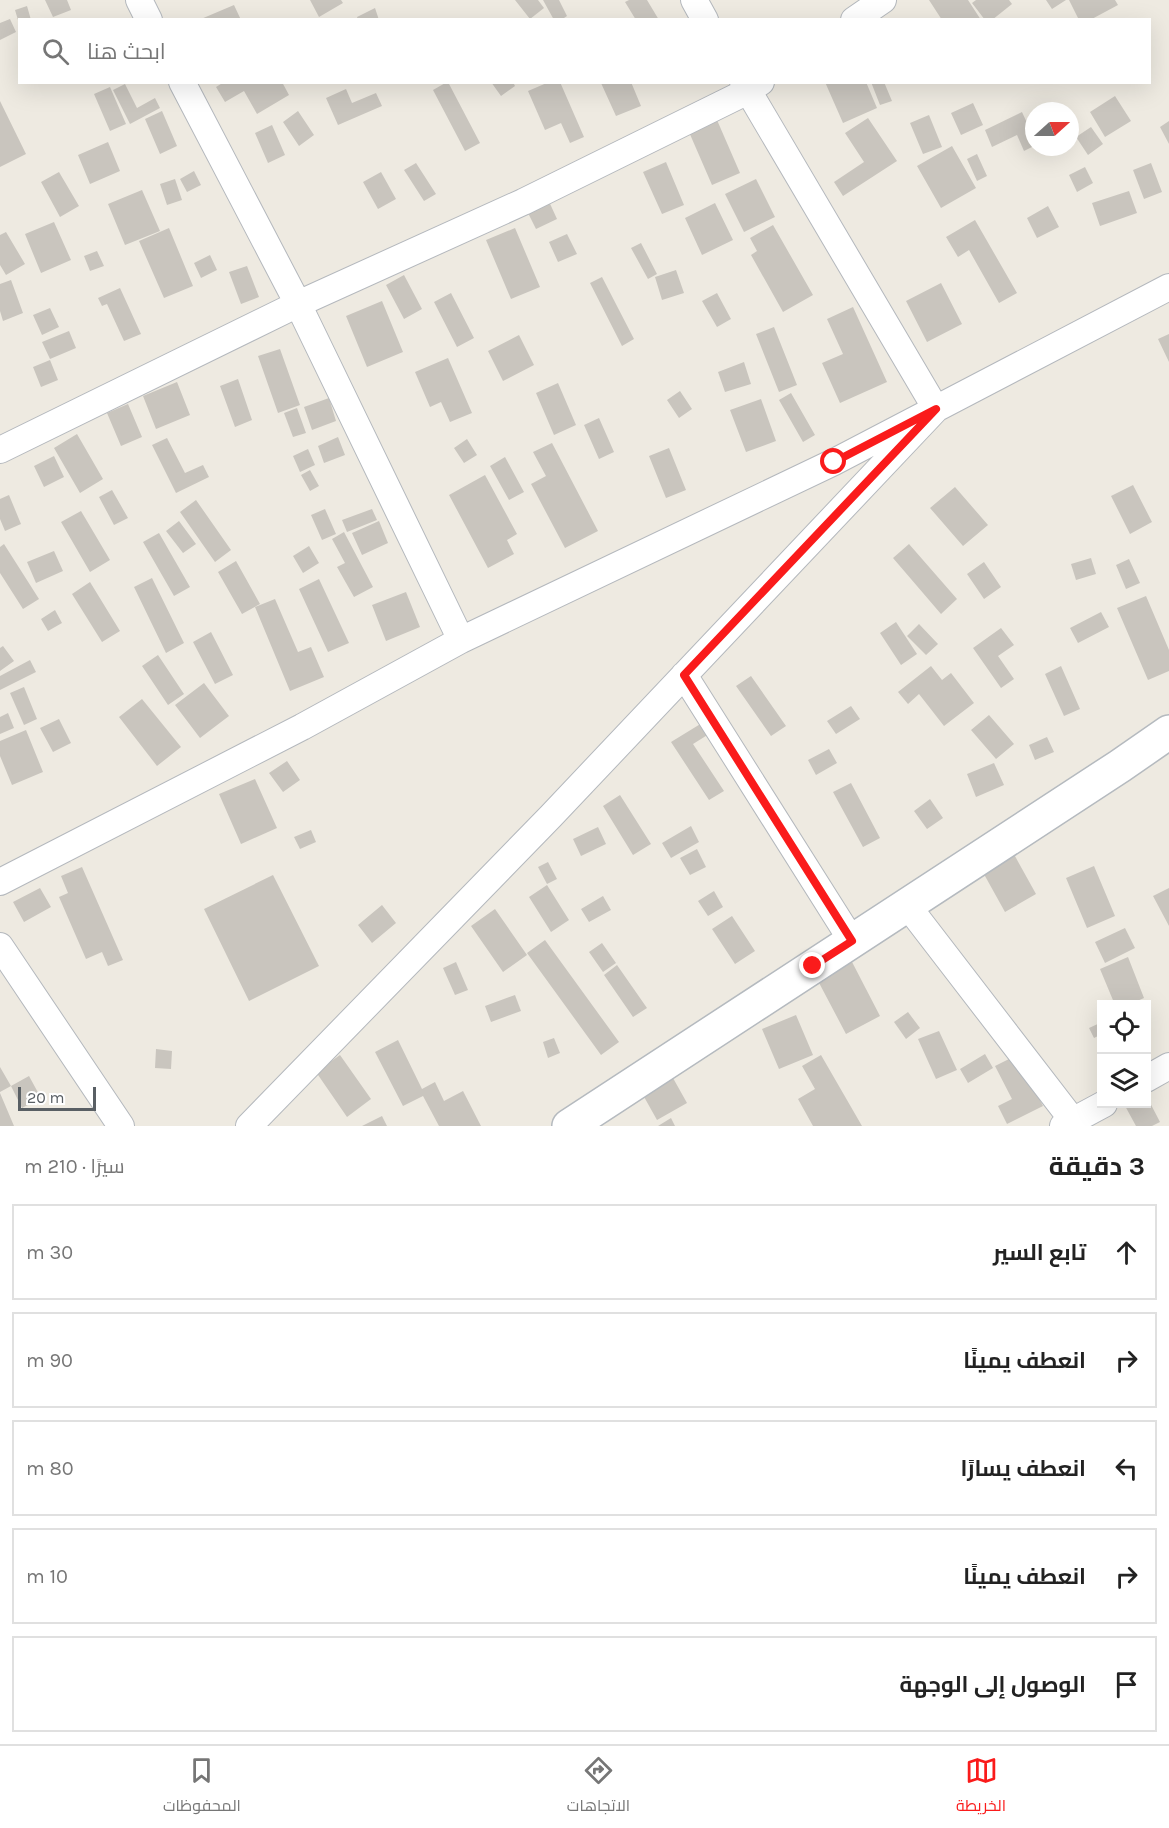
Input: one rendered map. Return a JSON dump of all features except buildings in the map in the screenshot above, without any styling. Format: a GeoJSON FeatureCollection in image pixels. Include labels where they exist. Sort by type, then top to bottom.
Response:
{"type":"FeatureCollection","features":[{"type":"Feature","properties":{"kind":"street"},"geometry":{"type":"LineString","coordinates":[[139,0],[148,18]]}},
{"type":"Feature","properties":{"kind":"street"},"geometry":{"type":"LineString","coordinates":[[694,0],[704,18]]}},
{"type":"Feature","properties":{"kind":"street"},"geometry":{"type":"LineString","coordinates":[[857,18],[883,0]]}},
{"type":"Feature","properties":{"kind":"street"},"geometry":{"type":"LineString","coordinates":[[183,84],[298,304],[461,640]]}},
{"type":"Feature","properties":{"kind":"street"},"geometry":{"type":"LineString","coordinates":[[0,450],[298,304],[523,202],[750,85],[936,409]]}},
{"type":"Feature","properties":{"kind":"street"},"geometry":{"type":"LineString","coordinates":[[0,882],[302,728],[461,640],[834,462],[1169,287]]}},
{"type":"Feature","properties":{"kind":"street"},"geometry":{"type":"LineString","coordinates":[[249,1126],[543,825],[936,409]]}},
{"type":"Feature","properties":{"kind":"street"},"geometry":{"type":"LineString","coordinates":[[684,675],[852,941]]}},
{"type":"Feature","properties":{"kind":"street"},"geometry":{"type":"LineString","coordinates":[[569,1126],[1169,732]]}},
{"type":"Feature","properties":{"kind":"street"},"geometry":{"type":"LineString","coordinates":[[907,905],[1071,1124],[1097,1108]]}},
{"type":"Feature","properties":{"kind":"street"},"geometry":{"type":"LineString","coordinates":[[0,946],[122,1126]]}},
{"type":"Feature","properties":{"kind":"street"},"geometry":{"type":"LineString","coordinates":[[1151,1076],[1169,1066]]}},
{"type":"Feature","properties":{"kind":"route"},"geometry":{"type":"LineString","coordinates":[[813,966],[852,941],[684,675],[936,409],[834,462]]}}]}
